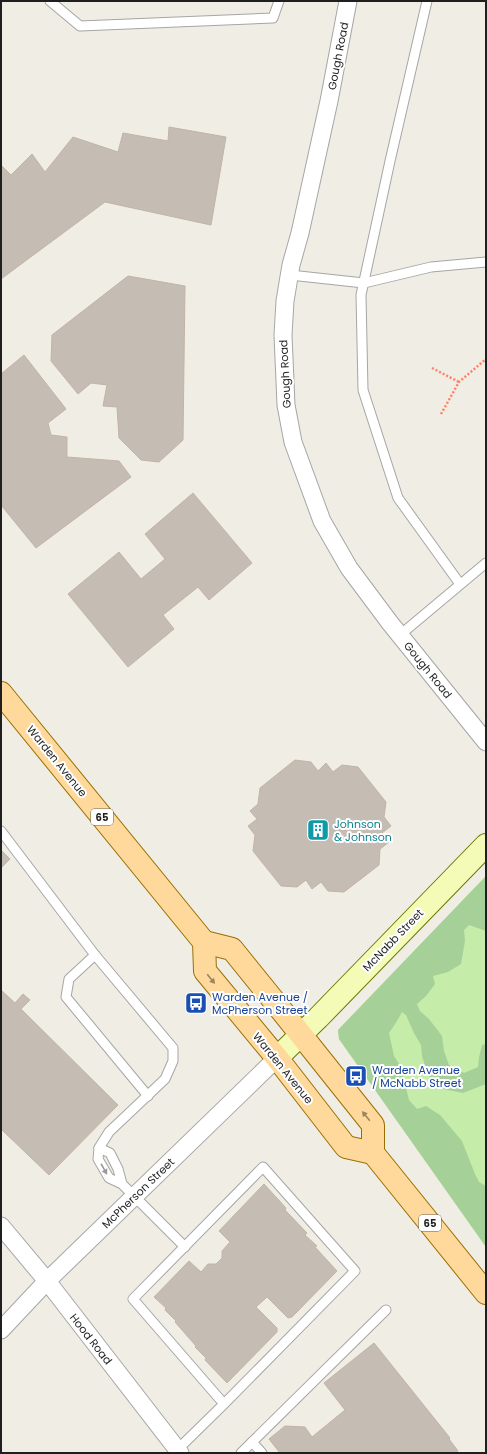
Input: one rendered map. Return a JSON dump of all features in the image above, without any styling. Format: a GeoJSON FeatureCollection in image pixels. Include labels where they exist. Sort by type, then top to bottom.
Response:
{"type":"FeatureCollection","features":[{"type":"Feature","properties":{"kind":"main road","name":"Warden Avenue"},"geometry":{"type":"LineString","coordinates":[[1,693],[204,942],[205,972],[277,1058],[346,1147],[373,1153]]}},
{"type":"Feature","properties":{"kind":"main road"},"geometry":{"type":"LineString","coordinates":[[204,942],[232,949],[300,1036],[373,1125],[373,1153]]}},
{"type":"Feature","properties":{"kind":"main road","name":"65"},"geometry":{"type":"LineString","coordinates":[[373,1153],[486,1293]]}},
{"type":"Feature","properties":{"kind":"street","name":"Gough Road"},"geometry":{"type":"LineString","coordinates":[[348,1],[329,101],[285,301],[283,335],[286,405],[293,442],[322,521],[348,568],[486,742]]}},
{"type":"Feature","properties":{"kind":"street","name":"McNabb Street"},"geometry":{"type":"LineString","coordinates":[[277,1058],[486,845]]}},
{"type":"Feature","properties":{"kind":"street","name":"McPherson Street"},"geometry":{"type":"LineString","coordinates":[[1,1330],[47,1281],[277,1058]]}},
{"type":"Feature","properties":{"kind":"street","name":"Hood Road"},"geometry":{"type":"LineString","coordinates":[[1,1226],[47,1281],[179,1451]]}},
{"type":"Feature","properties":{"kind":"lane"},"geometry":{"type":"LineString","coordinates":[[50,1],[80,26],[273,18],[279,1]]}},
{"type":"Feature","properties":{"kind":"lane"},"geometry":{"type":"LineString","coordinates":[[427,1],[390,161],[362,295],[363,390],[398,498],[460,584]]}},
{"type":"Feature","properties":{"kind":"lane"},"geometry":{"type":"LineString","coordinates":[[290,275],[364,283],[431,267],[486,262]]}},
{"type":"Feature","properties":{"kind":"lane"},"geometry":{"type":"LineString","coordinates":[[400,635],[486,563]]}},
{"type":"Feature","properties":{"kind":"lane"},"geometry":{"type":"LineString","coordinates":[[1,831],[95,954],[173,1048],[173,1061],[165,1079],[109,1132],[99,1148],[98,1159],[109,1178],[122,1184],[185,1247]]}},
{"type":"Feature","properties":{"kind":"lane"},"geometry":{"type":"LineString","coordinates":[[95,954],[69,979],[66,997],[148,1096]]}},
{"type":"Feature","properties":{"kind":"lane"},"geometry":{"type":"LineString","coordinates":[[99,1148],[110,1153],[118,1169],[122,1184]]}},
{"type":"Feature","properties":{"kind":"lane"},"geometry":{"type":"LineString","coordinates":[[179,1451],[355,1271],[263,1167],[133,1299],[224,1404]]}},
{"type":"Feature","properties":{"kind":"lane"},"geometry":{"type":"LineString","coordinates":[[241,1453],[386,1310]]}},
{"type":"Feature","properties":{"kind":"lane"},"geometry":{"type":"LineString","coordinates":[[252,1442],[262,1453]]}},
{"type":"Feature","properties":{"kind":"path"},"geometry":{"type":"LineString","coordinates":[[441,414],[459,382],[486,359]]}},
{"type":"Feature","properties":{"kind":"path"},"geometry":{"type":"LineString","coordinates":[[432,368],[459,382]]}},
{"type":"Feature","properties":{"kind":"green space"},"geometry":{"type":"Polygon","coordinates":[[[486,876],[486,1247],[339,1039],[338,1030],[486,876]]]}},
{"type":"Feature","properties":{"kind":"green space"},"geometry":{"type":"Polygon","coordinates":[[[486,876],[486,931],[469,925],[464,930],[465,941],[461,964],[448,972],[433,976],[435,984],[426,996],[417,1004],[420,1011],[429,1019],[442,1036],[444,1051],[449,1065],[464,1073],[478,1067],[482,1045],[486,1044],[486,1084],[463,1093],[443,1089],[428,1075],[422,1056],[421,1045],[406,1015],[402,1012],[389,1033],[394,1056],[401,1067],[409,1100],[417,1109],[426,1106],[440,1115],[462,1141],[479,1182],[486,1186],[486,1247],[339,1039],[338,1030],[486,876]]]}},
{"type":"Feature","properties":{"kind":"building"},"geometry":{"type":"Polygon","coordinates":[[[169,127],[226,137],[211,225],[105,202],[1,279],[1,165],[11,175],[32,154],[45,172],[73,137],[118,152],[123,133],[168,141],[169,127]]]}},
{"type":"Feature","properties":{"kind":"building"},"geometry":{"type":"Polygon","coordinates":[[[128,276],[185,286],[183,440],[159,462],[141,460],[119,438],[117,407],[103,406],[107,385],[91,383],[78,394],[51,361],[52,335],[128,276]]]}},
{"type":"Feature","properties":{"kind":"building"},"geometry":{"type":"Polygon","coordinates":[[[24,355],[66,409],[48,423],[51,435],[67,437],[67,457],[119,461],[131,477],[36,548],[1,505],[1,374],[24,355]]]}},
{"type":"Feature","properties":{"kind":"building"},"geometry":{"type":"Polygon","coordinates":[[[193,493],[252,563],[209,600],[198,587],[163,615],[174,629],[128,667],[68,594],[119,552],[141,579],[165,559],[145,534],[193,493]]]}},
{"type":"Feature","properties":{"kind":"building","name":"Johnson & Johnson"},"geometry":{"type":"Polygon","coordinates":[[[295,760],[311,762],[318,771],[326,763],[333,772],[342,765],[358,767],[386,802],[384,817],[391,826],[382,833],[389,842],[380,849],[379,865],[344,892],[328,891],[321,882],[312,889],[306,880],[297,887],[281,886],[253,851],[255,835],[248,826],[257,819],[250,811],[258,804],[260,788],[295,760]]]}},
{"type":"Feature","properties":{"kind":"building"},"geometry":{"type":"Polygon","coordinates":[[[1,850],[10,859],[1,868],[1,850]]]}},
{"type":"Feature","properties":{"kind":"building"},"geometry":{"type":"Polygon","coordinates":[[[1,990],[15,1003],[23,994],[30,1000],[21,1009],[118,1105],[49,1175],[1,1129],[1,990]]]}},
{"type":"Feature","properties":{"kind":"building"},"geometry":{"type":"Polygon","coordinates":[[[264,1184],[286,1208],[285,1210],[307,1233],[305,1235],[317,1246],[315,1247],[337,1271],[292,1317],[288,1318],[267,1297],[256,1307],[277,1328],[277,1332],[227,1383],[205,1360],[206,1358],[195,1347],[196,1346],[175,1322],[176,1321],[165,1310],[166,1308],[154,1297],[189,1261],[201,1272],[208,1264],[216,1264],[222,1258],[222,1251],[230,1242],[219,1231],[264,1184]]]}},
{"type":"Feature","properties":{"kind":"building"},"geometry":{"type":"Polygon","coordinates":[[[374,1343],[450,1438],[449,1439],[458,1451],[455,1453],[280,1453],[269,1439],[285,1426],[305,1427],[312,1437],[345,1410],[324,1383],[374,1343]]]}},
{"type":"Feature","properties":{"kind":"place","name":"Johnson & Johnson"},"geometry":{"type":"Point","coordinates":[318,830]}},
{"type":"Feature","properties":{"kind":"place","name":"Warden Avenue / McPherson Street"},"geometry":{"type":"Point","coordinates":[196,1003]}},
{"type":"Feature","properties":{"kind":"place","name":"Warden Avenue / McNabb Street"},"geometry":{"type":"Point","coordinates":[356,1076]}}]}
